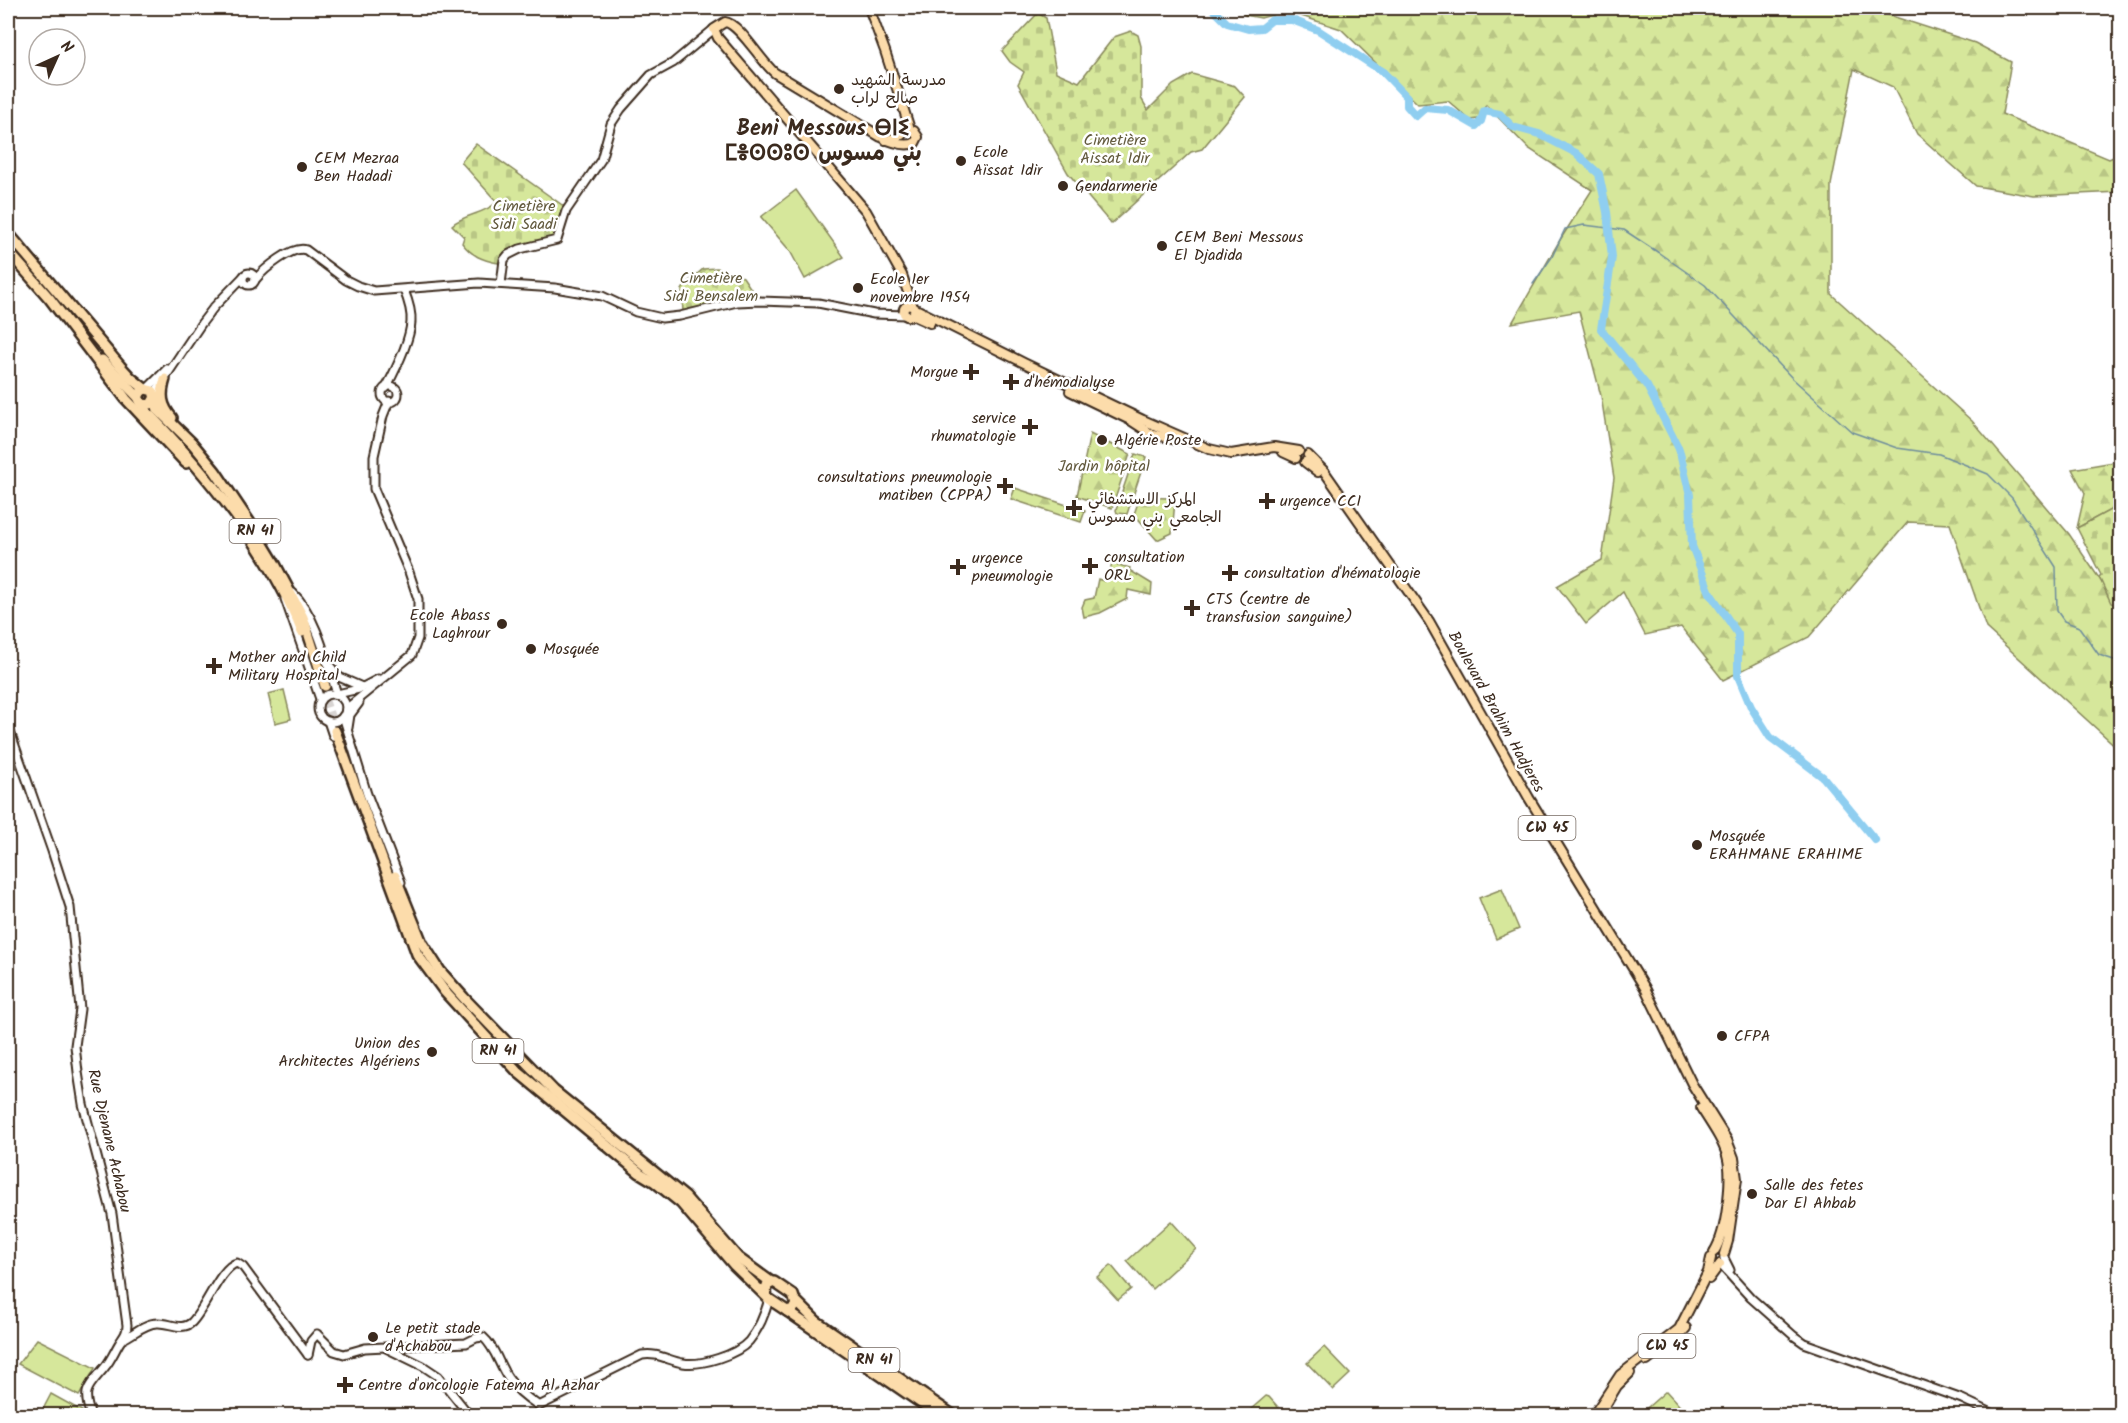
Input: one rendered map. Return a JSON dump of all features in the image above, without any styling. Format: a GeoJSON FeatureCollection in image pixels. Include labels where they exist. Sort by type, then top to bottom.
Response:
{"type":"FeatureCollection","features":[{"type":"Feature","properties":{"kind":"highway","name":"RN 41"},"geometry":{"type":"LineString","coordinates":[[8,233],[120,366],[139,386],[150,392],[164,418],[192,443],[230,493],[286,591]]}},
{"type":"Feature","properties":{"kind":"highway","name":"RN 41"},"geometry":{"type":"LineString","coordinates":[[8,251],[85,344],[135,392],[148,413],[198,468],[243,526],[303,617],[324,687]]}},
{"type":"Feature","properties":{"kind":"highway"},"geometry":{"type":"LineString","coordinates":[[85,344],[126,399],[184,461],[214,489]]}},
{"type":"Feature","properties":{"kind":"highway"},"geometry":{"type":"LineString","coordinates":[[165,379],[162,403],[192,443]]}},
{"type":"Feature","properties":{"kind":"highway"},"geometry":{"type":"LineString","coordinates":[[140,392],[150,392],[151,404],[145,405],[140,400],[140,392]]}},
{"type":"Feature","properties":{"kind":"highway","name":"RN 41"},"geometry":{"type":"LineString","coordinates":[[340,729],[420,959],[445,992],[488,1041],[528,1082],[640,1173],[681,1203],[734,1265],[768,1296]]}},
{"type":"Feature","properties":{"kind":"highway","name":"RN 41"},"geometry":{"type":"LineString","coordinates":[[400,897],[422,944],[440,970],[526,1064],[554,1091],[686,1197],[738,1258],[771,1282]]}},
{"type":"Feature","properties":{"kind":"highway"},"geometry":{"type":"LineString","coordinates":[[488,1041],[490,1035],[495,1036],[540,1082],[554,1091]]}},
{"type":"Feature","properties":{"kind":"highway"},"geometry":{"type":"LineString","coordinates":[[771,1282],[788,1290],[796,1301],[795,1307],[783,1309],[768,1296],[766,1288],[771,1282]]}},
{"type":"Feature","properties":{"kind":"highway","name":"RN 41"},"geometry":{"type":"LineString","coordinates":[[796,1301],[816,1321],[954,1416]]}},
{"type":"Feature","properties":{"kind":"highway","name":"RN 41"},"geometry":{"type":"LineString","coordinates":[[783,1309],[940,1416]]}},
{"type":"Feature","properties":{"kind":"main road"},"geometry":{"type":"LineString","coordinates":[[501,284],[504,260],[508,255],[520,249],[557,240],[566,211],[601,160],[611,124],[632,95],[651,75],[673,63],[725,22],[736,26],[765,65],[775,73],[886,140],[913,144],[917,139],[916,132],[910,129],[869,8]]}},
{"type":"Feature","properties":{"kind":"main road"},"geometry":{"type":"LineString","coordinates":[[253,276],[301,248],[306,249],[339,275],[358,286],[382,292],[463,284],[501,284],[569,290],[602,296],[636,312],[662,318],[737,302],[818,303],[883,314],[910,310],[909,293],[902,275],[866,211],[718,38],[714,29]]}},
{"type":"Feature","properties":{"kind":"main road"},"geometry":{"type":"LineString","coordinates":[[886,140],[910,129]]}},
{"type":"Feature","properties":{"kind":"main road"},"geometry":{"type":"LineString","coordinates":[[903,134],[905,143]]}},
{"type":"Feature","properties":{"kind":"main road"},"geometry":{"type":"LineString","coordinates":[[150,392],[165,379],[201,324],[226,295],[246,273],[253,276]]}},
{"type":"Feature","properties":{"kind":"main road"},"geometry":{"type":"LineString","coordinates":[[226,295],[240,286],[253,283],[253,276]]}},
{"type":"Feature","properties":{"kind":"main road"},"geometry":{"type":"LineString","coordinates":[[243,277],[248,285]]}},
{"type":"Feature","properties":{"kind":"main road"},"geometry":{"type":"LineString","coordinates":[[328,721],[334,722],[364,691],[412,655],[418,638],[418,599],[410,572],[374,489],[374,456],[386,399],[383,392],[395,370],[411,323],[408,300],[404,290]]}},
{"type":"Feature","properties":{"kind":"main road","name":"Boulevard Brahim Hadjeres"},"geometry":{"type":"LineString","coordinates":[[910,310],[1130,420],[1157,431],[1225,453],[1279,447],[1298,454],[1305,451],[1307,458],[1324,471],[1429,621],[1600,920],[1645,987],[1692,1084],[1732,1150],[1737,1179],[1728,1221]]}},
{"type":"Feature","properties":{"kind":"main road"},"geometry":{"type":"LineString","coordinates":[[150,392],[184,349]]}},
{"type":"Feature","properties":{"kind":"main road"},"geometry":{"type":"LineString","coordinates":[[386,399],[394,401],[397,397],[395,370]]}},
{"type":"Feature","properties":{"kind":"main road"},"geometry":{"type":"LineString","coordinates":[[386,388],[393,387],[397,390]]}},
{"type":"Feature","properties":{"kind":"main road"},"geometry":{"type":"LineString","coordinates":[[286,591],[302,603],[327,663],[339,677],[364,691]]}},
{"type":"Feature","properties":{"kind":"main road"},"geometry":{"type":"LineString","coordinates":[[327,663],[318,711],[321,717],[340,729]]}},
{"type":"Feature","properties":{"kind":"main road"},"geometry":{"type":"LineString","coordinates":[[324,687],[344,700],[340,729]]}},
{"type":"Feature","properties":{"kind":"main road"},"geometry":{"type":"LineString","coordinates":[[320,699],[329,694],[364,691]]}},
{"type":"Feature","properties":{"kind":"main road"},"geometry":{"type":"LineString","coordinates":[[340,729],[364,691]]}},
{"type":"Feature","properties":{"kind":"main road","name":"Rue Djenane Achabou"},"geometry":{"type":"LineString","coordinates":[[8,726],[70,907],[80,1014],[75,1046],[83,1104],[114,1228],[127,1325],[126,1333],[107,1365],[89,1384],[86,1397],[91,1416]]}},
{"type":"Feature","properties":{"kind":"main road","name":"CW 45"},"geometry":{"type":"LineString","coordinates":[[1713,1255],[1728,1221]]}},
{"type":"Feature","properties":{"kind":"main road","name":"CW 45"},"geometry":{"type":"LineString","coordinates":[[1599,1416],[1621,1378],[1681,1334],[1711,1276],[1722,1260],[1728,1221]]}},
{"type":"Feature","properties":{"kind":"main road"},"geometry":{"type":"LineString","coordinates":[[1713,1255],[1715,1263],[1722,1260],[1751,1298],[1804,1343],[1962,1399],[1998,1416]]}},
{"type":"Feature","properties":{"kind":"main road"},"geometry":{"type":"LineString","coordinates":[[1593,1416],[1621,1378],[1679,1329],[1708,1272],[1713,1255]]}},
{"type":"Feature","properties":{"kind":"main road"},"geometry":{"type":"LineString","coordinates":[[122,1339],[155,1322],[183,1327],[189,1324],[203,1310],[230,1265],[237,1263],[243,1267],[308,1355],[311,1341],[317,1334],[334,1351],[342,1354],[365,1348],[466,1343],[483,1337],[490,1344],[516,1389],[539,1406],[642,1355],[652,1354],[687,1364],[712,1361],[746,1344],[764,1316],[768,1296]]}},
{"type":"Feature","properties":{"kind":"main road"},"geometry":{"type":"LineString","coordinates":[[764,1316],[783,1309]]}},
{"type":"Feature","properties":{"kind":"main road"},"geometry":{"type":"LineString","coordinates":[[386,1348],[438,1376],[470,1416]]}},
{"type":"Feature","properties":{"kind":"green space"},"geometry":{"type":"Polygon","coordinates":[[[1237,8],[1867,8],[1975,43],[2011,62],[2002,114],[2109,159],[2120,154],[2120,192],[2034,196],[1976,186],[1917,134],[1893,87],[1854,69],[1831,185],[1831,294],[1972,421],[2069,534],[2120,609],[2120,750],[1986,628],[1950,524],[1908,522],[1809,637],[1723,680],[1681,627],[1645,635],[1623,592],[1586,624],[1557,586],[1602,560],[1614,478],[1601,396],[1579,311],[1512,323],[1592,190],[1528,148],[1486,105],[1478,119],[1470,120],[1448,101],[1418,104],[1341,29],[1286,11],[1261,18],[1245,15],[1237,8]]]}},
{"type":"Feature","properties":{"kind":"green space","name":"Cimetière Aissat Idir"},"geometry":{"type":"Polygon","coordinates":[[[1038,13],[1046,18],[1056,72],[1079,82],[1114,37],[1131,31],[1138,35],[1141,46],[1141,98],[1148,110],[1173,85],[1192,74],[1235,86],[1245,97],[1202,149],[1191,152],[1111,224],[1068,173],[1018,84],[1024,72],[1010,62],[1002,51],[1038,13]]]}},
{"type":"Feature","properties":{"kind":"green space","name":"Cimetière Sidi Saadi"},"geometry":{"type":"Polygon","coordinates":[[[476,144],[565,207],[554,240],[506,254],[498,263],[478,257],[462,243],[464,237],[452,225],[497,202],[461,162],[476,144]]]}},
{"type":"Feature","properties":{"kind":"green space"},"geometry":{"type":"Polygon","coordinates":[[[796,190],[844,257],[805,279],[790,251],[761,217],[796,190]]]}},
{"type":"Feature","properties":{"kind":"green space","name":"Cimetière Sidi Bensalem"},"geometry":{"type":"Polygon","coordinates":[[[717,268],[743,277],[757,298],[683,313],[682,290],[686,284],[703,269],[717,268]]]}},
{"type":"Feature","properties":{"kind":"green space","name":"Jardin hôpital"},"geometry":{"type":"Polygon","coordinates":[[[1090,434],[1130,454],[1112,508],[1077,496],[1090,434]]]}},
{"type":"Feature","properties":{"kind":"green space"},"geometry":{"type":"Polygon","coordinates":[[[1135,454],[1146,457],[1127,514],[1117,513],[1116,510],[1135,454]]]}},
{"type":"Feature","properties":{"kind":"green space"},"geometry":{"type":"Polygon","coordinates":[[[2120,461],[2120,513],[2112,509],[2077,528],[2085,493],[2072,469],[2120,461]]]}},
{"type":"Feature","properties":{"kind":"green space"},"geometry":{"type":"Polygon","coordinates":[[[1015,488],[1085,511],[1081,522],[1011,499],[1015,488]]]}},
{"type":"Feature","properties":{"kind":"green space"},"geometry":{"type":"Polygon","coordinates":[[[1140,497],[1168,498],[1175,501],[1172,533],[1157,540],[1134,514],[1140,497]]]}},
{"type":"Feature","properties":{"kind":"green space"},"geometry":{"type":"Polygon","coordinates":[[[2112,509],[2120,513],[2120,606],[2111,603],[2099,577],[2101,575],[2077,528],[2112,509]]]}},
{"type":"Feature","properties":{"kind":"green space"},"geometry":{"type":"Polygon","coordinates":[[[1112,563],[1130,568],[1129,570],[1152,584],[1151,595],[1128,590],[1127,599],[1100,613],[1084,617],[1082,607],[1085,600],[1094,598],[1098,579],[1104,581],[1106,575],[1109,575],[1112,563]]]}},
{"type":"Feature","properties":{"kind":"green space"},"geometry":{"type":"Polygon","coordinates":[[[284,690],[291,719],[275,723],[268,694],[284,690]]]}},
{"type":"Feature","properties":{"kind":"green space"},"geometry":{"type":"Polygon","coordinates":[[[1502,889],[1519,929],[1496,939],[1479,898],[1502,889]]]}},
{"type":"Feature","properties":{"kind":"green space"},"geometry":{"type":"Polygon","coordinates":[[[1171,1221],[1196,1249],[1152,1289],[1127,1261],[1171,1221]]]}},
{"type":"Feature","properties":{"kind":"green space"},"geometry":{"type":"Polygon","coordinates":[[[1111,1265],[1131,1289],[1118,1300],[1097,1277],[1111,1265]]]}},
{"type":"Feature","properties":{"kind":"green space"},"geometry":{"type":"Polygon","coordinates":[[[37,1339],[95,1368],[79,1396],[18,1364],[37,1339]]]}},
{"type":"Feature","properties":{"kind":"green space"},"geometry":{"type":"Polygon","coordinates":[[[1324,1347],[1350,1374],[1333,1390],[1307,1363],[1324,1347]]]}},
{"type":"Feature","properties":{"kind":"green space"},"geometry":{"type":"Polygon","coordinates":[[[1666,1391],[1688,1415],[1639,1415],[1666,1391]]]}},
{"type":"Feature","properties":{"kind":"green space"},"geometry":{"type":"Polygon","coordinates":[[[51,1394],[82,1411],[80,1415],[40,1415],[51,1394]]]}},
{"type":"Feature","properties":{"kind":"green space"},"geometry":{"type":"Polygon","coordinates":[[[1266,1396],[1285,1415],[1251,1415],[1249,1411],[1266,1396]]]}},
{"type":"Feature","properties":{"kind":"waterway"},"geometry":{"type":"LineString","coordinates":[[1212,8],[1227,23],[1248,29],[1262,28],[1272,20],[1292,20],[1318,30],[1383,72],[1407,97],[1407,106],[1416,116],[1425,108],[1448,110],[1476,126],[1481,121],[1484,111],[1500,114],[1513,127],[1539,134],[1576,153],[1599,174],[1607,212],[1612,257],[1601,329],[1647,386],[1679,449],[1690,495],[1692,546],[1710,593],[1738,634],[1738,676],[1751,707],[1770,737],[1823,777],[1875,840]]}},
{"type":"Feature","properties":{"kind":"waterway"},"geometry":{"type":"LineString","coordinates":[[1533,284],[1552,257],[1565,229],[1584,225],[1624,230],[1705,285],[1792,378],[1852,432],[1897,448],[1939,454],[1988,474],[2012,498],[2056,567],[2057,611],[2064,621],[2079,627],[2099,655],[2120,662]]}},
{"type":"Feature","properties":{"kind":"tunnel"},"geometry":{"type":"LineString","coordinates":[[320,686],[335,731]]}},
{"type":"Feature","properties":{"kind":"place","name":"مدرسة الشهيد صالح لراب"},"geometry":{"type":"Point","coordinates":[839,89]}},
{"type":"Feature","properties":{"kind":"place","name":"Ecole Aïssat Idir"},"geometry":{"type":"Point","coordinates":[961,161]}},
{"type":"Feature","properties":{"kind":"place","name":"CEM Mezraa Ben Hadadi"},"geometry":{"type":"Point","coordinates":[302,167]}},
{"type":"Feature","properties":{"kind":"place","name":"Gendarmerie"},"geometry":{"type":"Point","coordinates":[1063,186]}},
{"type":"Feature","properties":{"kind":"place","name":"CEM Beni Messous El Djadida"},"geometry":{"type":"Point","coordinates":[1162,246]}},
{"type":"Feature","properties":{"kind":"place","name":"Ecole 1er novembre 1954"},"geometry":{"type":"Point","coordinates":[858,288]}},
{"type":"Feature","properties":{"kind":"place","name":"Morgue"},"geometry":{"type":"Point","coordinates":[971,372]}},
{"type":"Feature","properties":{"kind":"place","name":"d'hémodialyse"},"geometry":{"type":"Point","coordinates":[1011,382]}},
{"type":"Feature","properties":{"kind":"place","name":"service rhumatologie"},"geometry":{"type":"Point","coordinates":[1030,427]}},
{"type":"Feature","properties":{"kind":"place","name":"Algérie Poste"},"geometry":{"type":"Point","coordinates":[1102,440]}},
{"type":"Feature","properties":{"kind":"place","name":"consultations pneumologie matiben (CPPA)"},"geometry":{"type":"Point","coordinates":[1005,486]}},
{"type":"Feature","properties":{"kind":"place","name":"urgence CCI"},"geometry":{"type":"Point","coordinates":[1267,501]}},
{"type":"Feature","properties":{"kind":"place","name":"المركز الاستشفائي الجامعي بني مسوس"},"geometry":{"type":"Point","coordinates":[1074,508]}},
{"type":"Feature","properties":{"kind":"place","name":"consultation ORL"},"geometry":{"type":"Point","coordinates":[1090,566]}},
{"type":"Feature","properties":{"kind":"place","name":"urgence pneumologie"},"geometry":{"type":"Point","coordinates":[958,567]}},
{"type":"Feature","properties":{"kind":"place","name":"consultation d'hématologie"},"geometry":{"type":"Point","coordinates":[1230,573]}},
{"type":"Feature","properties":{"kind":"place","name":"CTS (centre de transfusion sanguine)"},"geometry":{"type":"Point","coordinates":[1192,608]}},
{"type":"Feature","properties":{"kind":"place","name":"Ecole Abass Laghrour"},"geometry":{"type":"Point","coordinates":[502,624]}},
{"type":"Feature","properties":{"kind":"place","name":"Mosquée"},"geometry":{"type":"Point","coordinates":[531,649]}},
{"type":"Feature","properties":{"kind":"place","name":"Mother and Child Military Hospital"},"geometry":{"type":"Point","coordinates":[214,666]}},
{"type":"Feature","properties":{"kind":"place","name":"Mosquée ERAHMANE ERAHIME"},"geometry":{"type":"Point","coordinates":[1697,845]}},
{"type":"Feature","properties":{"kind":"place","name":"CFPA"},"geometry":{"type":"Point","coordinates":[1722,1036]}},
{"type":"Feature","properties":{"kind":"place","name":"Union des Architectes Algériens"},"geometry":{"type":"Point","coordinates":[432,1052]}},
{"type":"Feature","properties":{"kind":"place","name":"Salle des fetes Dar El Ahbab"},"geometry":{"type":"Point","coordinates":[1752,1194]}},
{"type":"Feature","properties":{"kind":"place","name":"Le petit stade d'Achabou"},"geometry":{"type":"Point","coordinates":[373,1337]}},
{"type":"Feature","properties":{"kind":"place","name":"Centre d'oncologie Fatema Al Azhar"},"geometry":{"type":"Point","coordinates":[345,1385]}},
{"type":"Feature","properties":{"kind":"district","name":"Beni Messous ⴱⵏⵉ ⵎⴻⵙⵙⵓⵙ بني مسوس"},"geometry":{"type":"Point","coordinates":[823,142]}}]}
